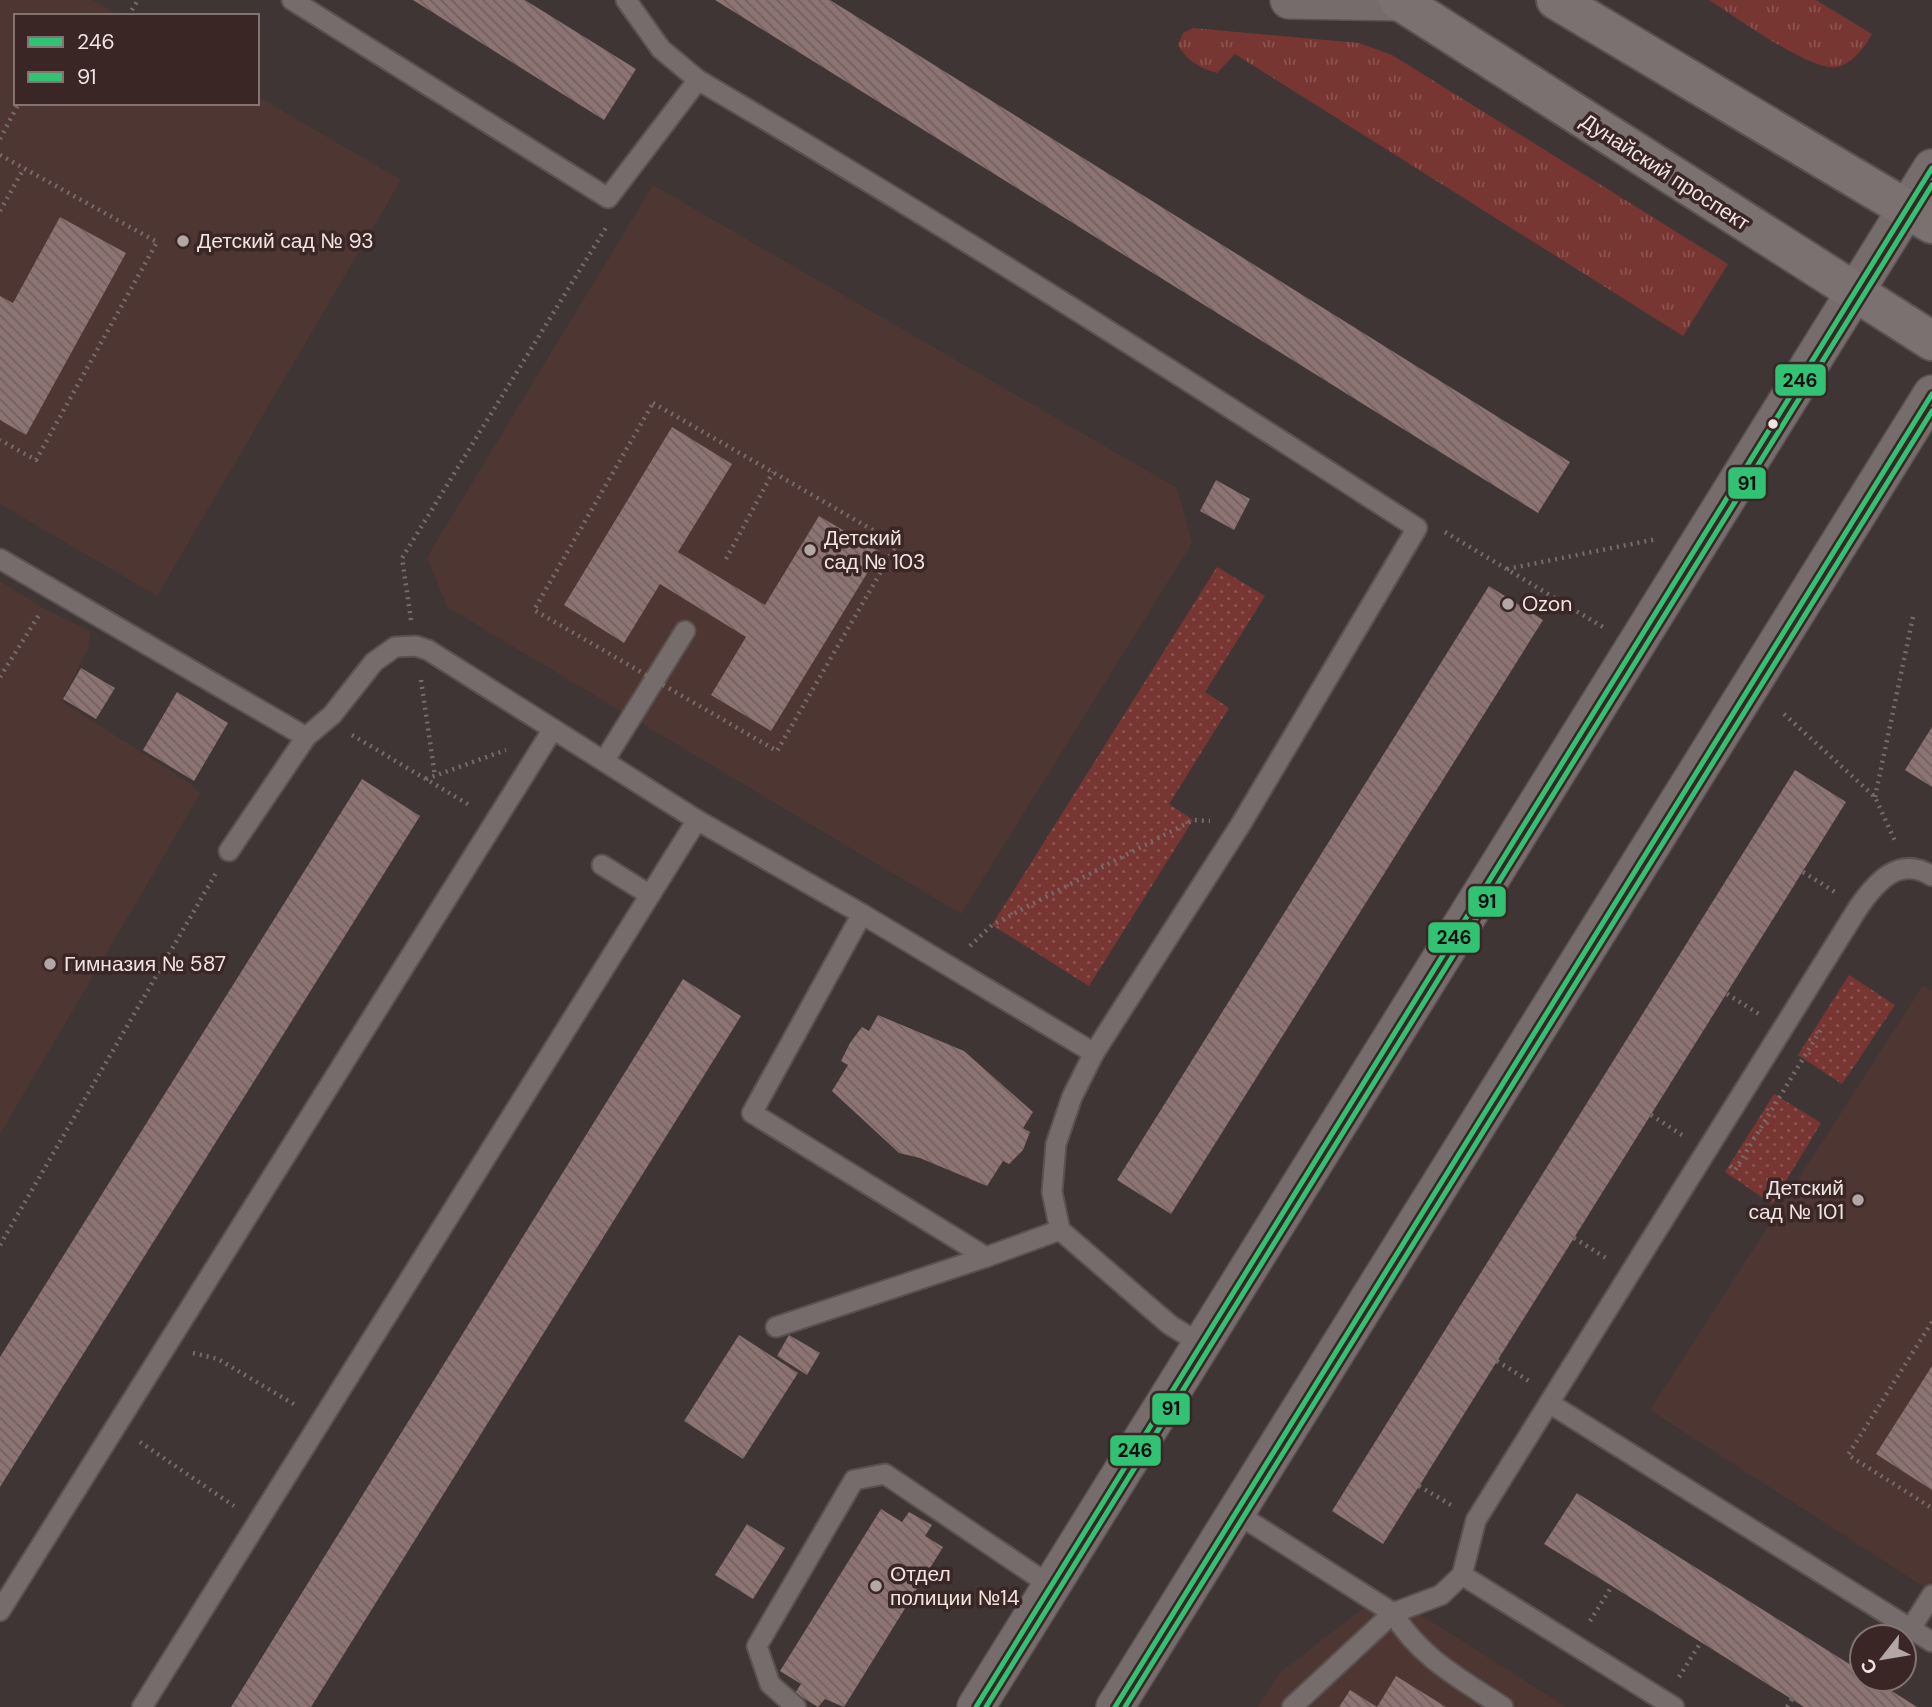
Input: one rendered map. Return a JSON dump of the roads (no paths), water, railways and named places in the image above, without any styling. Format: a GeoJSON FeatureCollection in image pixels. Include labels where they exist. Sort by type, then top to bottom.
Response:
{"type":"FeatureCollection","features":[{"type":"Feature","properties":{"kind":"main road"},"geometry":{"type":"LineString","coordinates":[[1556,0],[1919,216]]}},
{"type":"Feature","properties":{"kind":"main road","name":"Дунайский проспект"},"geometry":{"type":"LineString","coordinates":[[1400,1],[1932,341]]}},
{"type":"Feature","properties":{"kind":"street"},"geometry":{"type":"LineString","coordinates":[[1289,0],[1400,1]]}},
{"type":"Feature","properties":{"kind":"street"},"geometry":{"type":"LineString","coordinates":[[976,1707],[1853,293],[1919,216],[1932,168]]}},
{"type":"Feature","properties":{"kind":"street"},"geometry":{"type":"LineString","coordinates":[[1115,1707],[1932,394]]}},
{"type":"Feature","properties":{"kind":"lane"},"geometry":{"type":"LineString","coordinates":[[292,0],[608,198],[698,80]]}},
{"type":"Feature","properties":{"kind":"lane"},"geometry":{"type":"LineString","coordinates":[[626,0],[661,49],[698,80],[854,171],[1148,354],[1418,528],[1241,824],[1094,1053],[1072,1097],[1056,1144],[1052,1192],[1060,1230],[1170,1325],[1201,1344]]}},
{"type":"Feature","properties":{"kind":"lane"},"geometry":{"type":"LineString","coordinates":[[0,559],[306,737]]}},
{"type":"Feature","properties":{"kind":"lane"},"geometry":{"type":"LineString","coordinates":[[604,761],[685,631]]}},
{"type":"Feature","properties":{"kind":"lane"},"geometry":{"type":"LineString","coordinates":[[229,851],[306,737],[327,720],[374,662],[395,648],[416,646],[428,650],[551,732],[604,761],[697,820],[862,914],[1094,1053]]}},
{"type":"Feature","properties":{"kind":"lane"},"geometry":{"type":"LineString","coordinates":[[0,1611],[551,732]]}},
{"type":"Feature","properties":{"kind":"lane"},"geometry":{"type":"LineString","coordinates":[[142,1707],[697,820]]}},
{"type":"Feature","properties":{"kind":"lane"},"geometry":{"type":"LineString","coordinates":[[602,865],[650,895]]}},
{"type":"Feature","properties":{"kind":"lane"},"geometry":{"type":"LineString","coordinates":[[1293,1707],[1393,1613],[1441,1595],[1462,1575],[1476,1520],[1858,908],[1874,885],[1890,873],[1906,867],[1932,876]]}},
{"type":"Feature","properties":{"kind":"lane"},"geometry":{"type":"LineString","coordinates":[[862,914],[752,1114],[986,1257]]}},
{"type":"Feature","properties":{"kind":"lane"},"geometry":{"type":"LineString","coordinates":[[776,1327],[1060,1230]]}},
{"type":"Feature","properties":{"kind":"lane"},"geometry":{"type":"LineString","coordinates":[[1551,1399],[1902,1623]]}},
{"type":"Feature","properties":{"kind":"lane"},"geometry":{"type":"LineString","coordinates":[[796,1707],[770,1684],[757,1646],[854,1480],[885,1474],[1051,1586]]}},
{"type":"Feature","properties":{"kind":"lane"},"geometry":{"type":"LineString","coordinates":[[1236,1513],[1393,1613],[1407,1636],[1427,1657],[1503,1707]]}},
{"type":"Feature","properties":{"kind":"lane"},"geometry":{"type":"LineString","coordinates":[[1462,1575],[1669,1704]]}},
{"type":"Feature","properties":{"kind":"lane"},"geometry":{"type":"LineString","coordinates":[[1915,1623],[1932,1595]]}},
{"type":"Feature","properties":{"kind":"place","name":"Детский сад № 93"},"geometry":{"type":"Point","coordinates":[183,241]}},
{"type":"Feature","properties":{"kind":"place","name":"Детский сад № 103"},"geometry":{"type":"Point","coordinates":[810,550]}},
{"type":"Feature","properties":{"kind":"place","name":"Ozon"},"geometry":{"type":"Point","coordinates":[1508,604]}},
{"type":"Feature","properties":{"kind":"place","name":"Гимназия № 587"},"geometry":{"type":"Point","coordinates":[50,964]}},
{"type":"Feature","properties":{"kind":"place","name":"Детский сад № 101"},"geometry":{"type":"Point","coordinates":[1858,1200]}},
{"type":"Feature","properties":{"kind":"place","name":"Отдел полиции №14"},"geometry":{"type":"Point","coordinates":[876,1586]}}]}
